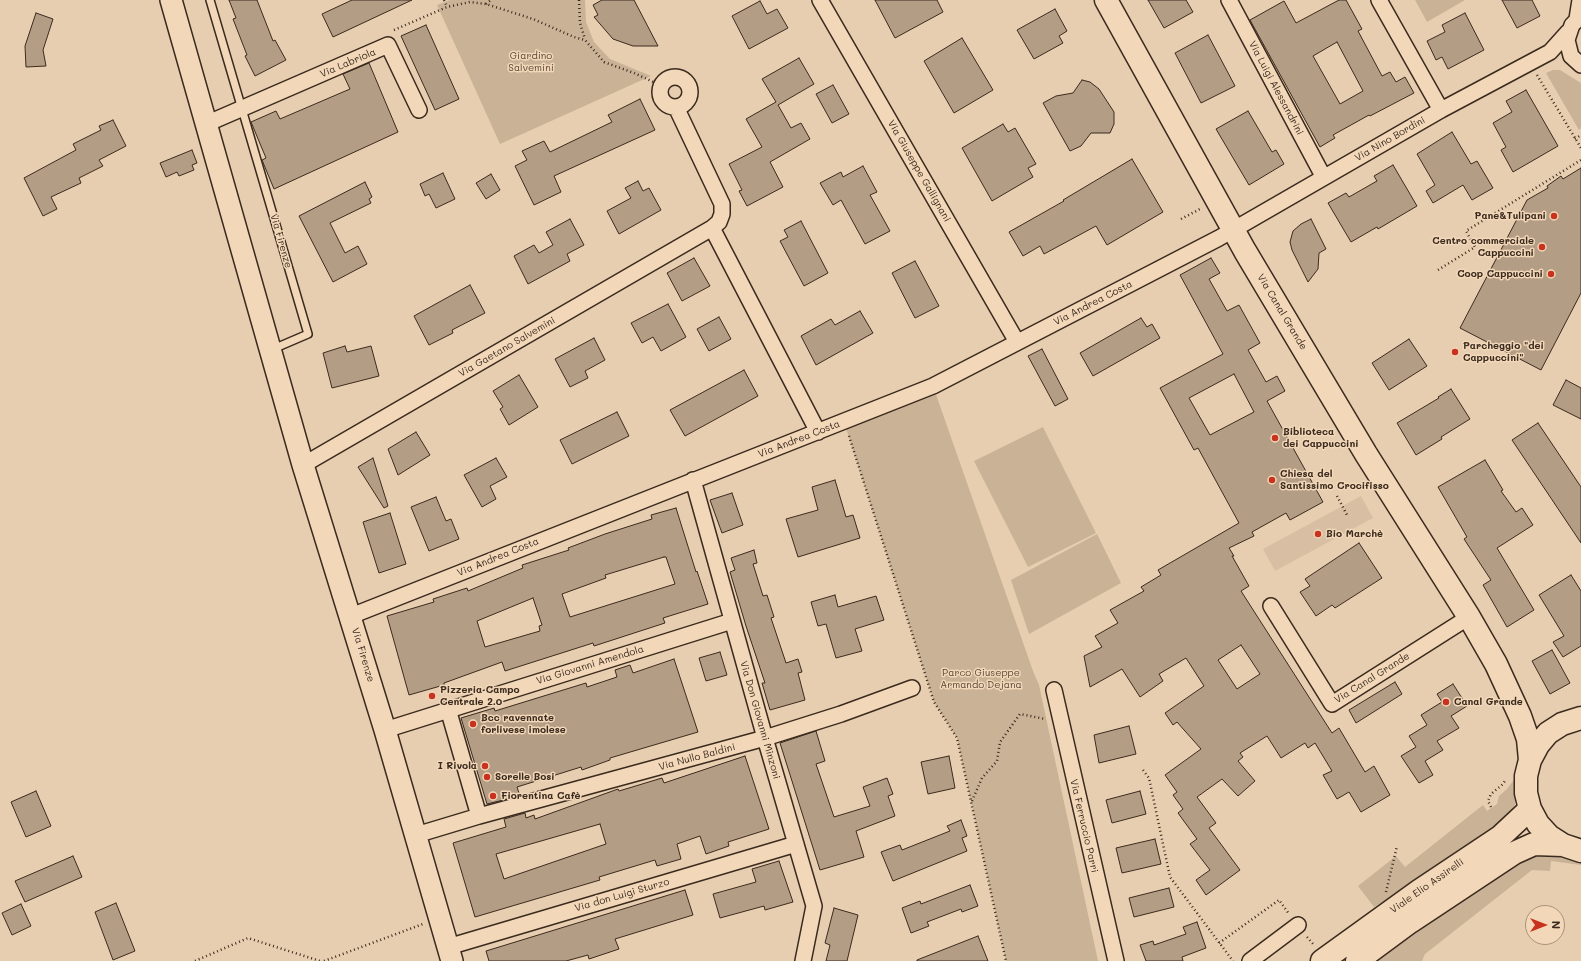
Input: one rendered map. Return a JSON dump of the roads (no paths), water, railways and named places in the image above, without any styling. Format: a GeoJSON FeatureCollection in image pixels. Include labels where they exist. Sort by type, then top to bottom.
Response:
{"type":"FeatureCollection","features":[{"type":"Feature","properties":{"kind":"main road","name":"Via Canal Grande"},"geometry":{"type":"LineString","coordinates":[[1106,0],[1233,230],[1366,454],[1469,617],[1496,664],[1520,716],[1528,739],[1530,760]]}},
{"type":"Feature","properties":{"kind":"main road","name":"Via Canal Grande"},"geometry":{"type":"LineString","coordinates":[[1496,664],[1538,718],[1571,721]]}},
{"type":"Feature","properties":{"kind":"main road"},"geometry":{"type":"LineString","coordinates":[[1571,721],[1548,734],[1538,745],[1530,760],[1526,776],[1526,793],[1530,809],[1538,824],[1549,836],[1572,848]]}},
{"type":"Feature","properties":{"kind":"main road","name":"Viale Elio Assirelli"},"geometry":{"type":"LineString","coordinates":[[1322,961],[1419,891],[1500,837],[1530,809]]}},
{"type":"Feature","properties":{"kind":"main road","name":"Viale Elio Assirelli"},"geometry":{"type":"LineString","coordinates":[[1357,961],[1410,922],[1514,853],[1534,844],[1572,848]]}},
{"type":"Feature","properties":{"kind":"street","name":"Via Firenze"},"geometry":{"type":"LineString","coordinates":[[171,0],[303,465],[351,616],[450,954]]}},
{"type":"Feature","properties":{"kind":"street","name":"Via Giuseppe Gallignani"},"geometry":{"type":"LineString","coordinates":[[820,0],[1017,342]]}},
{"type":"Feature","properties":{"kind":"street","name":"Via Luigi Alessandrini"},"geometry":{"type":"LineString","coordinates":[[1229,0],[1323,176]]}},
{"type":"Feature","properties":{"kind":"street"},"geometry":{"type":"LineString","coordinates":[[1380,0],[1441,110]]}},
{"type":"Feature","properties":{"kind":"street"},"geometry":{"type":"LineString","coordinates":[[1579,18],[1580,0]]}},
{"type":"Feature","properties":{"kind":"street","name":"Via Nino Bordini"},"geometry":{"type":"LineString","coordinates":[[1233,230],[1323,176],[1441,110],[1550,52],[1579,18]]}},
{"type":"Feature","properties":{"kind":"street"},"geometry":{"type":"LineString","coordinates":[[1568,32],[1567,44],[1576,60]]}},
{"type":"Feature","properties":{"kind":"street","name":"Via Labriola"},"geometry":{"type":"LineString","coordinates":[[242,108],[388,46],[419,110]]}},
{"type":"Feature","properties":{"kind":"street"},"geometry":{"type":"LineString","coordinates":[[1550,52],[1576,60]]}},
{"type":"Feature","properties":{"kind":"street"},"geometry":{"type":"LineString","coordinates":[[676,77],[685,81],[690,90],[688,100],[685,104],[676,107],[667,105],[662,98],[662,86],[668,79],[676,77]]}},
{"type":"Feature","properties":{"kind":"street"},"geometry":{"type":"LineString","coordinates":[[676,107],[722,204],[720,218],[712,228],[818,432]]}},
{"type":"Feature","properties":{"kind":"street"},"geometry":{"type":"LineString","coordinates":[[206,124],[242,108]]}},
{"type":"Feature","properties":{"kind":"street","name":"Via Gaetano Salvemini"},"geometry":{"type":"LineString","coordinates":[[303,465],[712,228]]}},
{"type":"Feature","properties":{"kind":"street","name":"Via Andrea Costa"},"geometry":{"type":"LineString","coordinates":[[351,616],[933,386],[1233,230]]}},
{"type":"Feature","properties":{"kind":"street","name":"Via Don Giovanni Minzoni"},"geometry":{"type":"LineString","coordinates":[[693,480],[765,738],[814,906],[803,961]]}},
{"type":"Feature","properties":{"kind":"street","name":"Via Canal Grande"},"geometry":{"type":"LineString","coordinates":[[1271,606],[1332,704],[1469,617]]}},
{"type":"Feature","properties":{"kind":"street","name":"Via Giovanni Amendola"},"geometry":{"type":"LineString","coordinates":[[385,730],[732,621]]}},
{"type":"Feature","properties":{"kind":"street","name":"Via Nullo Baldini"},"geometry":{"type":"LineString","coordinates":[[416,836],[479,816],[765,738],[841,714],[912,688]]}},
{"type":"Feature","properties":{"kind":"street","name":"Via Ferruccio Parri"},"geometry":{"type":"LineString","coordinates":[[1054,690],[1116,961]]}},
{"type":"Feature","properties":{"kind":"street"},"geometry":{"type":"LineString","coordinates":[[448,710],[479,816]]}},
{"type":"Feature","properties":{"kind":"street","name":"Via don Luigi Sturzo"},"geometry":{"type":"LineString","coordinates":[[450,954],[796,844]]}},
{"type":"Feature","properties":{"kind":"street"},"geometry":{"type":"LineString","coordinates":[[1250,961],[1298,925]]}},
{"type":"Feature","properties":{"kind":"lane","name":"Via Firenze"},"geometry":{"type":"LineString","coordinates":[[210,0],[308,334],[270,350]]}},
{"type":"Feature","properties":{"kind":"place","name":"Pane&Tulipani"},"geometry":{"type":"Point","coordinates":[1554,216]}},
{"type":"Feature","properties":{"kind":"place","name":"Centro commerciale Cappuccini"},"geometry":{"type":"Point","coordinates":[1542,247]}},
{"type":"Feature","properties":{"kind":"place","name":"Coop Cappuccini"},"geometry":{"type":"Point","coordinates":[1551,274]}},
{"type":"Feature","properties":{"kind":"place","name":"Parcheggio \"dei Cappuccini\""},"geometry":{"type":"Point","coordinates":[1455,352]}},
{"type":"Feature","properties":{"kind":"place","name":"Biblioteca dei Cappuccini"},"geometry":{"type":"Point","coordinates":[1275,438]}},
{"type":"Feature","properties":{"kind":"place","name":"Chiesa del Santissimo Crocifisso"},"geometry":{"type":"Point","coordinates":[1272,480]}},
{"type":"Feature","properties":{"kind":"place","name":"Bio Marchè"},"geometry":{"type":"Point","coordinates":[1318,534]}},
{"type":"Feature","properties":{"kind":"place","name":"Pizzeria Campo Centrale 2.0"},"geometry":{"type":"Point","coordinates":[432,696]}},
{"type":"Feature","properties":{"kind":"place","name":"Canal Grande"},"geometry":{"type":"Point","coordinates":[1446,702]}},
{"type":"Feature","properties":{"kind":"place","name":"Bcc ravennate forlivese imolese"},"geometry":{"type":"Point","coordinates":[473,724]}},
{"type":"Feature","properties":{"kind":"place","name":"I Rivola"},"geometry":{"type":"Point","coordinates":[485,766]}},
{"type":"Feature","properties":{"kind":"place","name":"Sorelle Bosi"},"geometry":{"type":"Point","coordinates":[487,777]}},
{"type":"Feature","properties":{"kind":"place","name":"Fiorentina Cafè"},"geometry":{"type":"Point","coordinates":[493,796]}},
{"type":"Feature","properties":{"kind":"park label","name":"Giardino Salvemini"},"geometry":{"type":"Point","coordinates":[531,62]}},
{"type":"Feature","properties":{"kind":"park label","name":"Parco Giuseppe Armando Dejana"},"geometry":{"type":"Point","coordinates":[981,678]}}]}
